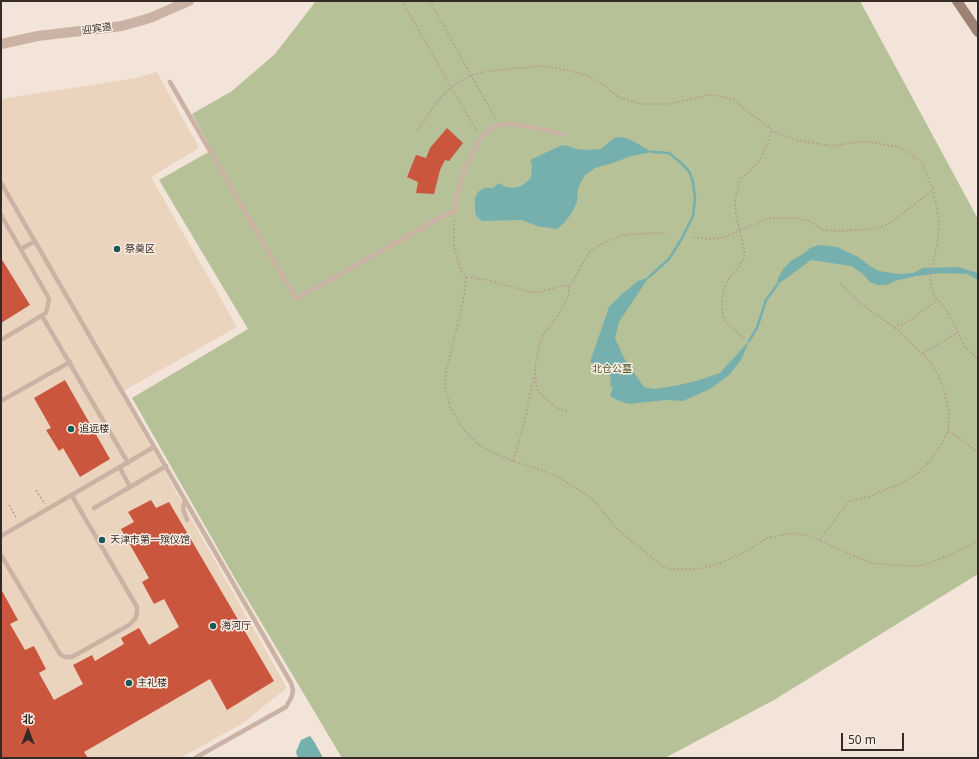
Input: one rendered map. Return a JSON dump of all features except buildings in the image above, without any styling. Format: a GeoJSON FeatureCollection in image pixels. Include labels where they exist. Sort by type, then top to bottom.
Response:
{"type":"FeatureCollection","features":[{"type":"Feature","properties":{"kind":"main road"},"geometry":{"type":"LineString","coordinates":[[957,1],[978,32]]}},
{"type":"Feature","properties":{"kind":"street","name":"迎宾道"},"geometry":{"type":"LineString","coordinates":[[1,44],[38,36],[122,26],[150,18],[189,1]]}},
{"type":"Feature","properties":{"kind":"lane"},"geometry":{"type":"LineString","coordinates":[[170,82],[296,299],[447,214],[455,212],[456,197],[462,177],[473,151],[481,137],[490,129],[499,125],[522,125],[564,135]]}},
{"type":"Feature","properties":{"kind":"lane"},"geometry":{"type":"LineString","coordinates":[[1,183],[291,683],[293,690],[290,703],[286,707],[195,758]]}},
{"type":"Feature","properties":{"kind":"lane"},"geometry":{"type":"LineString","coordinates":[[1,215],[49,300],[48,310],[46,313],[1,340]]}},
{"type":"Feature","properties":{"kind":"lane"},"geometry":{"type":"LineString","coordinates":[[21,249],[35,241]]}},
{"type":"Feature","properties":{"kind":"lane"},"geometry":{"type":"LineString","coordinates":[[42,316],[128,462]]}},
{"type":"Feature","properties":{"kind":"lane"},"geometry":{"type":"LineString","coordinates":[[1,401],[70,362]]}},
{"type":"Feature","properties":{"kind":"lane"},"geometry":{"type":"LineString","coordinates":[[1,536],[154,447]]}},
{"type":"Feature","properties":{"kind":"lane"},"geometry":{"type":"LineString","coordinates":[[94,508],[166,466]]}},
{"type":"Feature","properties":{"kind":"lane"},"geometry":{"type":"LineString","coordinates":[[120,468],[130,487]]}},
{"type":"Feature","properties":{"kind":"lane"},"geometry":{"type":"LineString","coordinates":[[1,555],[60,654],[65,657],[72,657],[129,625],[138,613],[137,607],[72,496]]}},
{"type":"Feature","properties":{"kind":"lane"},"geometry":{"type":"LineString","coordinates":[[185,500],[183,509],[187,520]]}},
{"type":"Feature","properties":{"kind":"path"},"geometry":{"type":"LineString","coordinates":[[402,1],[481,137]]}},
{"type":"Feature","properties":{"kind":"path"},"geometry":{"type":"LineString","coordinates":[[430,1],[499,125]]}},
{"type":"Feature","properties":{"kind":"path"},"geometry":{"type":"LineString","coordinates":[[417,131],[439,99],[451,87],[472,75],[488,71],[541,66],[585,75],[604,85],[617,96],[627,100],[651,105],[670,104],[709,95],[735,100],[772,130],[796,140],[832,146],[863,141],[899,147],[921,161],[933,189],[939,221],[938,238],[930,280],[934,296],[945,308],[964,346],[978,359]]}},
{"type":"Feature","properties":{"kind":"path"},"geometry":{"type":"LineString","coordinates":[[743,338],[725,321],[722,311],[724,288],[745,256],[734,201],[740,180],[758,163],[768,143],[772,130]]}},
{"type":"Feature","properties":{"kind":"path"},"geometry":{"type":"LineString","coordinates":[[693,237],[709,239],[722,238],[770,218],[795,218],[811,222],[822,230],[875,230],[889,224],[933,189]]}},
{"type":"Feature","properties":{"kind":"path"},"geometry":{"type":"LineString","coordinates":[[455,212],[454,247],[461,270],[466,277],[464,296],[446,372],[446,394],[454,415],[463,429],[485,449],[513,461],[544,470],[585,494],[594,501],[617,530],[662,566],[670,569],[697,569],[715,565],[743,553],[767,538],[794,533],[810,536],[872,563],[903,566],[918,566],[945,558],[978,541]]}},
{"type":"Feature","properties":{"kind":"path"},"geometry":{"type":"LineString","coordinates":[[513,461],[523,427],[540,343],[544,334],[564,305],[568,297],[570,286],[590,251],[599,245],[620,236],[665,233]]}},
{"type":"Feature","properties":{"kind":"path"},"geometry":{"type":"LineString","coordinates":[[466,277],[488,280],[529,292],[539,292],[561,286],[570,286]]}},
{"type":"Feature","properties":{"kind":"path"},"geometry":{"type":"LineString","coordinates":[[820,540],[849,501],[868,497],[900,484],[917,474],[930,461],[942,445],[948,431],[949,413],[945,392],[938,374],[928,359],[894,327],[860,303],[841,284]]}},
{"type":"Feature","properties":{"kind":"path"},"geometry":{"type":"LineString","coordinates":[[894,327],[907,322],[938,300]]}},
{"type":"Feature","properties":{"kind":"path"},"geometry":{"type":"LineString","coordinates":[[923,353],[958,332]]}},
{"type":"Feature","properties":{"kind":"path"},"geometry":{"type":"LineString","coordinates":[[534,376],[540,394],[557,408],[567,412]]}},
{"type":"Feature","properties":{"kind":"path"},"geometry":{"type":"LineString","coordinates":[[948,431],[961,439],[978,453]]}},
{"type":"Feature","properties":{"kind":"path"},"geometry":{"type":"LineString","coordinates":[[36,490],[48,509]]}},
{"type":"Feature","properties":{"kind":"path"},"geometry":{"type":"LineString","coordinates":[[9,505],[20,525]]}},
{"type":"Feature","properties":{"kind":"green space","name":"北仓公墓"},"geometry":{"type":"Polygon","coordinates":[[[316,1],[860,1],[978,219],[978,574],[774,700],[665,758],[342,758],[233,575],[132,398],[248,329],[159,180],[212,150],[192,114],[232,91],[275,54],[316,1]]]}},
{"type":"Feature","properties":{"kind":"shaded area","name":"天津市第一殡仪馆"},"geometry":{"type":"Polygon","coordinates":[[[157,72],[199,148],[151,177],[237,327],[120,393],[287,688],[240,725],[180,758],[1,758],[1,99],[136,78],[157,72]]]}},
{"type":"Feature","properties":{"kind":"water"},"geometry":{"type":"Polygon","coordinates":[[[623,137],[652,152],[631,156],[595,168],[585,175],[578,188],[577,202],[571,214],[557,229],[537,226],[522,220],[482,221],[476,216],[475,198],[479,191],[485,188],[493,188],[499,183],[506,187],[513,188],[521,186],[531,177],[532,165],[530,160],[562,145],[577,149],[601,149],[614,138],[623,137]]]}},
{"type":"Feature","properties":{"kind":"water"},"geometry":{"type":"Polygon","coordinates":[[[819,245],[837,247],[858,257],[879,271],[899,274],[913,273],[923,268],[958,267],[978,273],[978,280],[967,274],[942,273],[916,276],[895,281],[886,285],[877,285],[870,282],[863,274],[851,266],[811,260],[777,285],[778,278],[784,268],[791,261],[810,248],[819,245]]]}},
{"type":"Feature","properties":{"kind":"water"},"geometry":{"type":"Polygon","coordinates":[[[649,277],[619,322],[615,338],[624,358],[644,387],[655,389],[674,386],[720,373],[749,341],[741,360],[729,375],[710,389],[683,401],[666,400],[629,404],[619,401],[610,396],[613,387],[610,387],[611,380],[608,371],[600,367],[599,364],[590,362],[609,307],[638,281],[649,277]]]}},
{"type":"Feature","properties":{"kind":"water"},"geometry":{"type":"Polygon","coordinates":[[[310,736],[323,758],[298,758],[296,752],[301,740],[310,736]]]}},
{"type":"Feature","properties":{"kind":"waterway"},"geometry":{"type":"LineString","coordinates":[[649,277],[669,259],[682,238],[693,216],[695,198],[693,182],[689,171],[669,153],[652,152]]}},
{"type":"Feature","properties":{"kind":"waterway"},"geometry":{"type":"LineString","coordinates":[[749,341],[757,328],[766,300],[777,285]]}},
{"type":"Feature","properties":{"kind":"place","name":"祭奠区"},"geometry":{"type":"Point","coordinates":[117,249]}},
{"type":"Feature","properties":{"kind":"place","name":"追远楼"},"geometry":{"type":"Point","coordinates":[71,429]}},
{"type":"Feature","properties":{"kind":"place","name":"天津市第一殡仪馆"},"geometry":{"type":"Point","coordinates":[102,540]}},
{"type":"Feature","properties":{"kind":"place","name":"海河厅"},"geometry":{"type":"Point","coordinates":[213,626]}},
{"type":"Feature","properties":{"kind":"place","name":"主礼楼"},"geometry":{"type":"Point","coordinates":[129,683]}}]}
